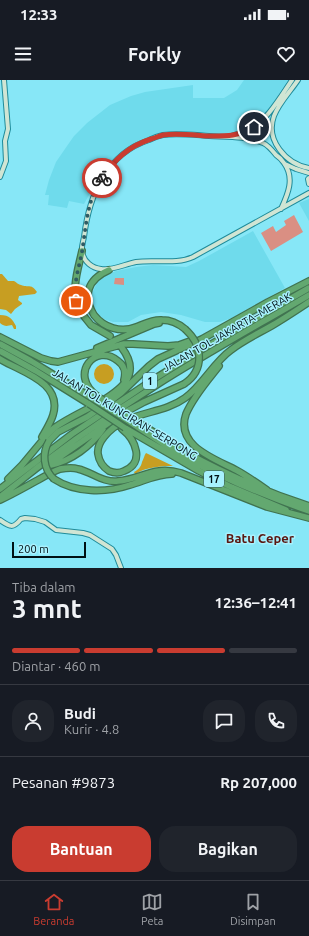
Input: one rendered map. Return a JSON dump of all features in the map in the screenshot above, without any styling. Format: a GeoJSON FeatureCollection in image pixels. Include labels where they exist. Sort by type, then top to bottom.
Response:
{"type":"FeatureCollection","features":[{"type":"Feature","properties":{"kind":"highway"},"geometry":{"type":"LineString","coordinates":[[80,309],[76,301],[75,289],[82,251]]}},
{"type":"Feature","properties":{"kind":"highway"},"geometry":{"type":"LineString","coordinates":[[19,482],[47,466],[64,461],[83,449],[95,439],[105,425],[122,413],[184,384],[190,380],[198,366],[200,358],[197,343],[192,335],[181,326],[172,322],[156,320],[133,328],[121,330],[112,328],[102,323],[96,317],[90,308],[88,295],[91,285],[95,279],[100,274],[109,270]]}},
{"type":"Feature","properties":{"kind":"highway"},"geometry":{"type":"LineString","coordinates":[[188,476],[171,474],[161,475],[125,487],[102,490],[76,488],[66,485],[54,478],[48,472],[45,462],[45,450],[49,441],[58,432],[87,418],[109,402],[121,393],[155,361],[202,339],[309,281]]}},
{"type":"Feature","properties":{"kind":"highway","name":"JALAN TOL JAKARTA–MERAK"},"geometry":{"type":"LineString","coordinates":[[0,488],[72,434],[151,381],[201,350],[309,288]]}},
{"type":"Feature","properties":{"kind":"highway","name":"JALAN TOL JAKARTA–MERAK"},"geometry":{"type":"LineString","coordinates":[[0,497],[90,429],[155,386],[309,295]]}},
{"type":"Feature","properties":{"kind":"highway"},"geometry":{"type":"LineString","coordinates":[[124,428],[134,442],[136,448],[136,458],[133,465],[128,469],[121,472],[112,472],[101,464],[98,453],[100,443],[107,434],[129,418],[168,406],[182,399],[191,392],[219,360],[230,350],[309,302]]}},
{"type":"Feature","properties":{"kind":"highway"},"geometry":{"type":"LineString","coordinates":[[83,315],[91,325],[110,336]]}},
{"type":"Feature","properties":{"kind":"highway"},"geometry":{"type":"LineString","coordinates":[[73,358],[154,324],[161,322],[172,322]]}},
{"type":"Feature","properties":{"kind":"highway"},"geometry":{"type":"LineString","coordinates":[[0,337],[47,360],[58,362],[126,344],[161,346],[176,345],[224,327]]}},
{"type":"Feature","properties":{"kind":"highway","name":"17"},"geometry":{"type":"LineString","coordinates":[[0,344],[31,361],[91,401]]}},
{"type":"Feature","properties":{"kind":"highway"},"geometry":{"type":"LineString","coordinates":[[238,345],[219,366],[192,403],[185,418],[185,429],[188,439],[196,448],[244,474],[267,490]]}},
{"type":"Feature","properties":{"kind":"highway"},"geometry":{"type":"LineString","coordinates":[[0,488],[54,428],[113,394],[124,385],[130,372],[130,366],[129,359],[122,348]]}},
{"type":"Feature","properties":{"kind":"highway","name":"JALAN TOL KUNCIRAN–SERPONG"},"geometry":{"type":"LineString","coordinates":[[0,351],[91,401],[124,428],[228,486],[309,518]]}},
{"type":"Feature","properties":{"kind":"highway"},"geometry":{"type":"LineString","coordinates":[[113,394],[124,381],[125,370],[122,364],[116,359],[103,355],[96,357],[91,360],[85,371],[87,385],[91,390],[91,401],[248,483],[309,506]]}},
{"type":"Feature","properties":{"kind":"highway"},"geometry":{"type":"LineString","coordinates":[[0,358],[45,384],[54,397],[55,406],[52,418],[32,453]]}},
{"type":"Feature","properties":{"kind":"highway","name":"17"},"geometry":{"type":"LineString","coordinates":[[133,422],[155,439],[206,468],[257,492],[309,511]]}},
{"type":"Feature","properties":{"kind":"highway"},"geometry":{"type":"LineString","coordinates":[[0,500],[52,472],[66,468],[79,469],[102,479],[112,481],[127,480],[159,471],[173,471],[267,508],[309,518]]}},
{"type":"Feature","properties":{"kind":"main road"},"geometry":{"type":"LineString","coordinates":[[0,177],[6,161],[5,140],[8,129],[4,80]]}},
{"type":"Feature","properties":{"kind":"main road"},"geometry":{"type":"LineString","coordinates":[[229,136],[249,130],[262,121],[292,80]]}},
{"type":"Feature","properties":{"kind":"main road"},"geometry":{"type":"LineString","coordinates":[[298,80],[277,110],[273,119],[273,131],[277,146],[285,156],[295,163],[309,168]]}},
{"type":"Feature","properties":{"kind":"main road"},"geometry":{"type":"LineString","coordinates":[[280,209],[287,196],[290,184],[289,172],[285,164],[270,148],[262,143],[247,138],[177,134],[162,135],[134,146],[121,155],[110,166],[99,182],[93,197],[86,222],[82,251],[86,261],[90,265],[97,269],[109,270],[126,264],[139,262],[181,261],[189,259],[280,209],[309,193]]}},
{"type":"Feature","properties":{"kind":"main road"},"geometry":{"type":"LineString","coordinates":[[285,164],[309,173]]}},
{"type":"Feature","properties":{"kind":"main road"},"geometry":{"type":"LineString","coordinates":[[309,178],[309,184]]}},
{"type":"Feature","properties":{"kind":"main road"},"geometry":{"type":"LineString","coordinates":[[0,520],[8,526],[11,526],[15,525],[21,519],[28,518],[45,522],[56,530],[90,535],[113,550],[121,568]]}},
{"type":"Feature","properties":{"kind":"shaded area"},"geometry":{"type":"Polygon","coordinates":[[[244,80],[288,80],[265,115],[247,129],[228,133],[163,134],[142,139],[118,155],[104,168],[84,204],[69,201],[67,208],[48,205],[49,195],[45,195],[56,162],[74,136],[87,123],[110,105],[145,92],[193,85],[193,98],[224,98],[237,90],[244,80]]]}},
{"type":"Feature","properties":{"kind":"shaded area"},"geometry":{"type":"Polygon","coordinates":[[[309,199],[309,221],[299,203],[309,199]]]}},
{"type":"Feature","properties":{"kind":"shaded area"},"geometry":{"type":"Polygon","coordinates":[[[294,215],[303,232],[271,251],[261,233],[273,226],[276,232],[286,225],[284,221],[294,215]]]}},
{"type":"Feature","properties":{"kind":"shaded area"},"geometry":{"type":"Polygon","coordinates":[[[253,231],[285,288],[232,318],[220,322],[205,322],[181,315],[161,312],[141,315],[128,322],[113,322],[101,317],[94,307],[91,300],[92,293],[102,277],[116,271],[136,267],[153,265],[186,267],[253,231]]]}},
{"type":"Feature","properties":{"kind":"shaded area"},"geometry":{"type":"Polygon","coordinates":[[[0,274],[2,274],[8,281],[14,281],[20,285],[31,287],[37,292],[35,294],[19,296],[18,300],[22,304],[11,314],[6,310],[0,309],[0,274]]]}},
{"type":"Feature","properties":{"kind":"shaded area"},"geometry":{"type":"Polygon","coordinates":[[[115,278],[124,278],[124,285],[114,284],[115,278]]]}},
{"type":"Feature","properties":{"kind":"shaded area"},"geometry":{"type":"Polygon","coordinates":[[[0,315],[10,318],[16,326],[16,329],[14,329],[12,325],[5,326],[0,323],[0,315]]]}},
{"type":"Feature","properties":{"kind":"shaded area"},"geometry":{"type":"Polygon","coordinates":[[[104,364],[111,367],[114,374],[111,381],[104,384],[97,381],[94,374],[97,367],[104,364]]]}},
{"type":"Feature","properties":{"kind":"shaded area"},"geometry":{"type":"Polygon","coordinates":[[[146,453],[173,466],[149,468],[135,474],[134,472],[140,467],[146,453]]]}},
{"type":"Feature","properties":{"kind":"way so far"},"geometry":{"type":"LineString","coordinates":[[76,301],[75,287],[86,222],[93,197],[102,178]]}},
{"type":"Feature","properties":{"kind":"district","name":"Batu Ceper"},"geometry":{"type":"Point","coordinates":[260,538]}},
{"type":"Feature","properties":{"kind":"route"},"geometry":{"type":"LineString","coordinates":[[102,178],[110,166],[121,155],[144,141],[162,135],[177,134],[229,136],[245,132],[254,127]]}}]}
